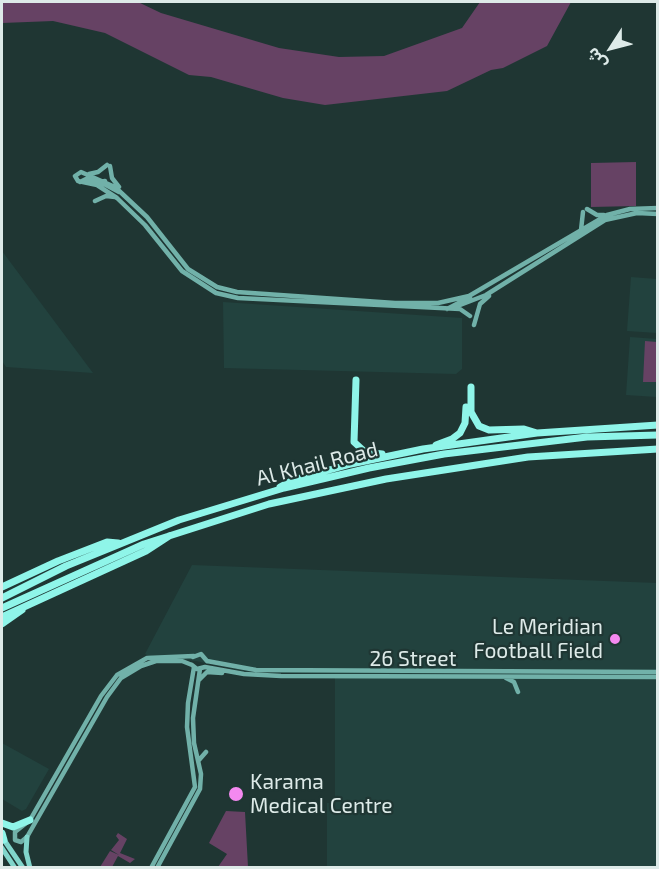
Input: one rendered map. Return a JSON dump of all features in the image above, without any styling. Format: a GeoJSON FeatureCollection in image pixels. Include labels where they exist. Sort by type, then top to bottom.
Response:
{"type":"FeatureCollection","features":[{"type":"Feature","properties":{"kind":"highway"},"geometry":{"type":"LineString","coordinates":[[356,380],[354,442],[365,452],[396,454]]}},
{"type":"Feature","properties":{"kind":"highway"},"geometry":{"type":"LineString","coordinates":[[431,448],[452,439],[462,430],[466,420],[469,386],[471,412],[479,426],[489,430],[524,429],[537,433]]}},
{"type":"Feature","properties":{"kind":"highway"},"geometry":{"type":"LineString","coordinates":[[275,491],[298,478],[396,454],[537,433],[657,425]]}},
{"type":"Feature","properties":{"kind":"highway","name":"Al Khail Road"},"geometry":{"type":"LineString","coordinates":[[2,598],[120,543],[190,516],[275,491],[369,468],[444,454],[587,437],[657,435]]}},
{"type":"Feature","properties":{"kind":"highway","name":"Al Khail Road"},"geometry":{"type":"LineString","coordinates":[[2,608],[72,574],[170,535],[269,504],[386,479],[545,455],[657,449]]}},
{"type":"Feature","properties":{"kind":"highway"},"geometry":{"type":"LineString","coordinates":[[2,620],[18,608],[153,548],[170,535]]}},
{"type":"Feature","properties":{"kind":"highway"},"geometry":{"type":"LineString","coordinates":[[2,586],[107,542],[120,543]]}},
{"type":"Feature","properties":{"kind":"highway"},"geometry":{"type":"LineString","coordinates":[[2,620],[38,599]]}},
{"type":"Feature","properties":{"kind":"highway"},"geometry":{"type":"LineString","coordinates":[[2,823],[13,827],[30,820]]}},
{"type":"Feature","properties":{"kind":"main road"},"geometry":{"type":"LineString","coordinates":[[27,837],[26,852],[30,867]]}},
{"type":"Feature","properties":{"kind":"main road"},"geometry":{"type":"LineString","coordinates":[[2,840],[15,867]]}},
{"type":"Feature","properties":{"kind":"main road"},"geometry":{"type":"LineString","coordinates":[[2,840],[23,867]]}},
{"type":"Feature","properties":{"kind":"street"},"geometry":{"type":"LineString","coordinates":[[88,174],[109,165],[112,178],[122,192],[147,217],[188,269],[204,281],[222,289],[395,303],[438,303],[469,296],[607,215],[630,208],[657,208]]}},
{"type":"Feature","properties":{"kind":"street"},"geometry":{"type":"LineString","coordinates":[[122,192],[105,181],[88,174],[76,173],[75,178],[80,182],[98,186],[117,198],[145,225],[182,271],[200,285],[219,294],[295,301],[462,309],[470,316]]}},
{"type":"Feature","properties":{"kind":"street"},"geometry":{"type":"LineString","coordinates":[[80,182],[85,179],[105,181]]}},
{"type":"Feature","properties":{"kind":"street"},"geometry":{"type":"LineString","coordinates":[[98,186],[104,184],[122,192]]}},
{"type":"Feature","properties":{"kind":"street"},"geometry":{"type":"LineString","coordinates":[[95,201],[107,196],[117,198]]}},
{"type":"Feature","properties":{"kind":"street"},"geometry":{"type":"LineString","coordinates":[[581,230],[585,211],[607,215]]}},
{"type":"Feature","properties":{"kind":"street"},"geometry":{"type":"LineString","coordinates":[[447,309],[471,302],[605,220],[637,213],[657,214]]}},
{"type":"Feature","properties":{"kind":"street"},"geometry":{"type":"LineString","coordinates":[[529,260],[532,253]]}},
{"type":"Feature","properties":{"kind":"street"},"geometry":{"type":"LineString","coordinates":[[471,302],[496,280]]}},
{"type":"Feature","properties":{"kind":"street"},"geometry":{"type":"LineString","coordinates":[[474,325],[480,304],[494,289]]}},
{"type":"Feature","properties":{"kind":"street"},"geometry":{"type":"LineString","coordinates":[[447,309],[470,298],[469,296]]}},
{"type":"Feature","properties":{"kind":"street"},"geometry":{"type":"LineString","coordinates":[[157,867],[199,792],[201,777],[196,753],[192,748],[193,713],[197,685],[204,666],[203,655],[147,658],[117,675],[101,696],[30,820],[14,835],[15,840],[21,842],[27,837],[110,692],[121,678],[152,662],[172,660],[193,666],[204,666]]}},
{"type":"Feature","properties":{"kind":"street"},"geometry":{"type":"LineString","coordinates":[[151,867],[195,787],[196,777],[188,703],[194,656]]}},
{"type":"Feature","properties":{"kind":"street","name":"26 Street"},"geometry":{"type":"LineString","coordinates":[[204,666],[282,673],[657,677]]}},
{"type":"Feature","properties":{"kind":"street","name":"26 Street"},"geometry":{"type":"LineString","coordinates":[[204,666],[238,673],[657,672]]}},
{"type":"Feature","properties":{"kind":"street"},"geometry":{"type":"LineString","coordinates":[[519,676],[525,671]]}},
{"type":"Feature","properties":{"kind":"street"},"geometry":{"type":"LineString","coordinates":[[197,685],[207,672],[238,673]]}},
{"type":"Feature","properties":{"kind":"street"},"geometry":{"type":"LineString","coordinates":[[497,676],[512,681],[518,692]]}},
{"type":"Feature","properties":{"kind":"street"},"geometry":{"type":"LineString","coordinates":[[192,748],[206,752],[200,756],[198,763]]}},
{"type":"Feature","properties":{"kind":"street"},"geometry":{"type":"LineString","coordinates":[[168,848],[170,834]]}},
{"type":"Feature","properties":{"kind":"shaded area"},"geometry":{"type":"Polygon","coordinates":[[[2,2],[138,2],[161,13],[279,48],[339,57],[384,56],[462,28],[480,2],[571,2],[547,46],[503,68],[491,70],[447,91],[325,105],[283,98],[211,77],[189,75],[105,33],[53,21],[2,23],[2,2]]]}},
{"type":"Feature","properties":{"kind":"shaded area"},"geometry":{"type":"Polygon","coordinates":[[[636,162],[636,206],[591,207],[591,163],[636,162]]]}},
{"type":"Feature","properties":{"kind":"shaded area"},"geometry":{"type":"Polygon","coordinates":[[[2,251],[93,373],[6,367],[2,361],[2,251]]]}},
{"type":"Feature","properties":{"kind":"shaded area"},"geometry":{"type":"Polygon","coordinates":[[[631,277],[657,279],[657,333],[627,331],[631,277]]]}},
{"type":"Feature","properties":{"kind":"shaded area"},"geometry":{"type":"Polygon","coordinates":[[[223,302],[462,318],[462,369],[456,374],[224,368],[223,302]]]}},
{"type":"Feature","properties":{"kind":"shaded area"},"geometry":{"type":"Polygon","coordinates":[[[630,337],[657,339],[657,397],[626,395],[630,337]]]}},
{"type":"Feature","properties":{"kind":"shaded area"},"geometry":{"type":"Polygon","coordinates":[[[645,341],[657,342],[657,382],[643,382],[645,341]]]}},
{"type":"Feature","properties":{"kind":"shaded area"},"geometry":{"type":"Polygon","coordinates":[[[192,565],[657,583],[657,867],[327,867],[327,803],[335,803],[335,674],[246,672],[196,661],[151,657],[145,654],[192,565]]]}},
{"type":"Feature","properties":{"kind":"shaded area"},"geometry":{"type":"Polygon","coordinates":[[[2,743],[49,769],[26,809],[22,811],[2,799],[2,743]]]}},
{"type":"Feature","properties":{"kind":"shaded area"},"geometry":{"type":"Polygon","coordinates":[[[226,811],[245,812],[248,867],[218,867],[227,854],[209,843],[226,811]]]}},
{"type":"Feature","properties":{"kind":"shaded area"},"geometry":{"type":"Polygon","coordinates":[[[118,833],[127,839],[120,853],[135,859],[130,863],[118,856],[112,867],[100,867],[110,851],[119,855],[111,850],[119,840],[116,836],[118,833]]]}},
{"type":"Feature","properties":{"kind":"place","name":"Le Meridian Football Field"},"geometry":{"type":"Point","coordinates":[615,639]}},
{"type":"Feature","properties":{"kind":"place","name":"Karama Medical Centre"},"geometry":{"type":"Point","coordinates":[236,794]}}]}
